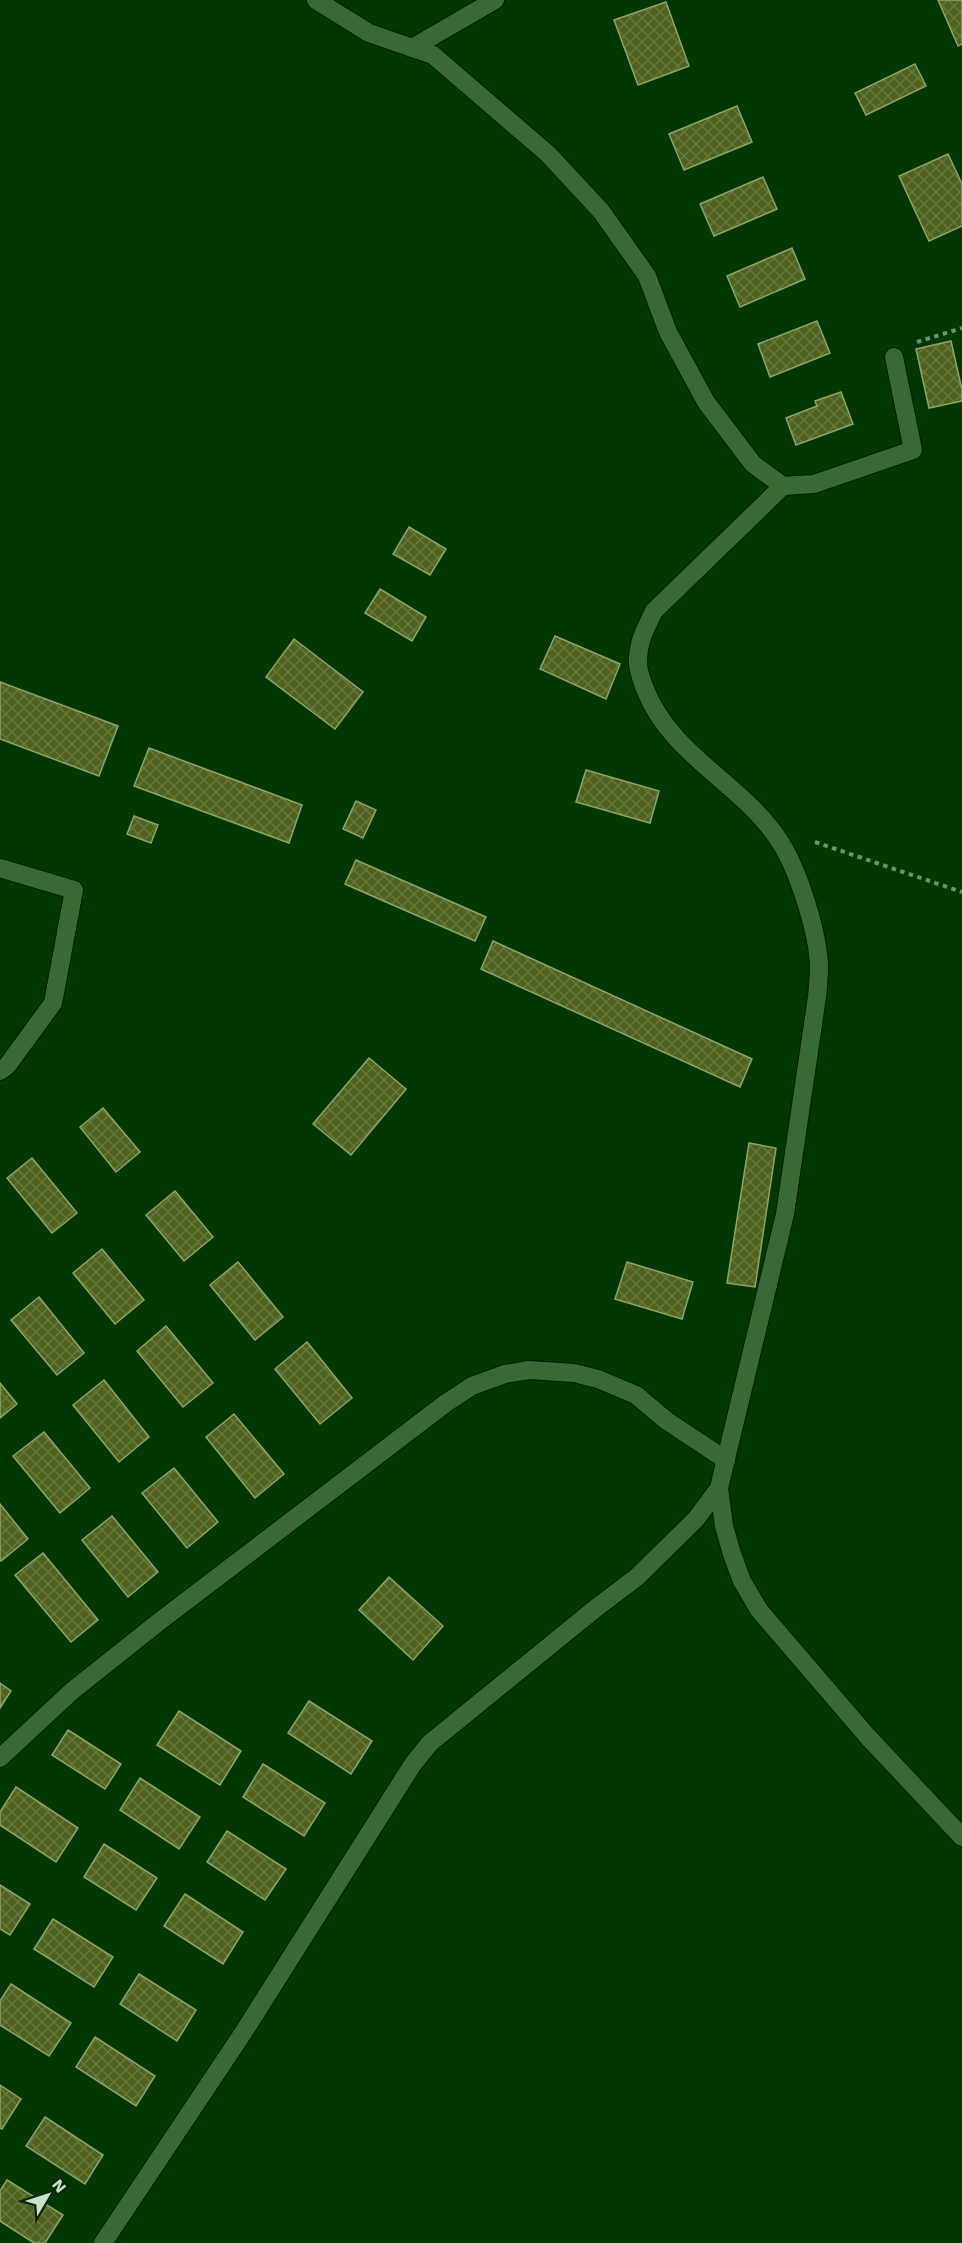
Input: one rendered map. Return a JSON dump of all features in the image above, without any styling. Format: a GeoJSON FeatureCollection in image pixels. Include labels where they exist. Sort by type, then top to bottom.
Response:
{"type":"FeatureCollection","features":[{"type":"Feature","properties":{"kind":"street"},"geometry":{"type":"LineString","coordinates":[[316,0],[369,33],[433,56],[548,154],[601,211],[647,276],[668,332],[706,402],[753,464],[783,486],[814,484],[914,450],[894,357]]}},
{"type":"Feature","properties":{"kind":"street"},"geometry":{"type":"LineString","coordinates":[[412,48],[495,0]]}},
{"type":"Feature","properties":{"kind":"street"},"geometry":{"type":"LineString","coordinates":[[783,486],[654,611],[641,638],[638,664],[650,701],[662,722],[689,753],[760,817],[782,845],[800,884],[816,939],[819,966],[817,997],[784,1214],[719,1488],[724,1526],[742,1581],[759,1610],[868,1737],[962,1837]]}},
{"type":"Feature","properties":{"kind":"street"},"geometry":{"type":"LineString","coordinates":[[0,868],[74,890],[53,1003],[7,1066],[0,1071]]}},
{"type":"Feature","properties":{"kind":"street"},"geometry":{"type":"LineString","coordinates":[[0,1758],[72,1691],[160,1621],[437,1410],[472,1386],[505,1374],[529,1370],[574,1373],[598,1379],[636,1395],[667,1421],[726,1460]]}},
{"type":"Feature","properties":{"kind":"street"},"geometry":{"type":"LineString","coordinates":[[103,2243],[243,2033],[413,1764],[430,1743],[637,1577],[696,1519],[719,1488]]}},
{"type":"Feature","properties":{"kind":"path"},"geometry":{"type":"LineString","coordinates":[[894,357],[897,349],[962,328]]}},
{"type":"Feature","properties":{"kind":"path"},"geometry":{"type":"LineString","coordinates":[[806,836],[816,843],[962,892]]}},
{"type":"Feature","properties":{"kind":"building"},"geometry":{"type":"Polygon","coordinates":[[[938,0],[962,0],[962,44],[958,46],[938,0]]]}},
{"type":"Feature","properties":{"kind":"building"},"geometry":{"type":"Polygon","coordinates":[[[666,2],[689,66],[638,85],[614,20],[666,2]]]}},
{"type":"Feature","properties":{"kind":"building"},"geometry":{"type":"Polygon","coordinates":[[[915,64],[926,86],[866,115],[855,93],[915,64]]]}},
{"type":"Feature","properties":{"kind":"building"},"geometry":{"type":"Polygon","coordinates":[[[737,106],[752,142],[684,170],[669,134],[737,106]]]}},
{"type":"Feature","properties":{"kind":"building"},"geometry":{"type":"Polygon","coordinates":[[[948,154],[962,184],[962,226],[929,241],[899,176],[948,154]]]}},
{"type":"Feature","properties":{"kind":"building"},"geometry":{"type":"Polygon","coordinates":[[[763,177],[777,209],[714,236],[700,204],[763,177]]]}},
{"type":"Feature","properties":{"kind":"building"},"geometry":{"type":"Polygon","coordinates":[[[792,248],[805,279],[740,307],[727,276],[792,248]]]}},
{"type":"Feature","properties":{"kind":"building"},"geometry":{"type":"Polygon","coordinates":[[[817,321],[830,353],[770,377],[758,344],[817,321]]]}},
{"type":"Feature","properties":{"kind":"building"},"geometry":{"type":"Polygon","coordinates":[[[951,341],[962,390],[962,401],[929,408],[916,349],[951,341]]]}},
{"type":"Feature","properties":{"kind":"building"},"geometry":{"type":"Polygon","coordinates":[[[841,392],[853,424],[796,445],[786,418],[817,406],[815,401],[841,392]]]}},
{"type":"Feature","properties":{"kind":"building"},"geometry":{"type":"Polygon","coordinates":[[[409,527],[446,549],[430,575],[393,554],[409,527]]]}},
{"type":"Feature","properties":{"kind":"building"},"geometry":{"type":"Polygon","coordinates":[[[380,589],[426,617],[412,641],[365,613],[380,589]]]}},
{"type":"Feature","properties":{"kind":"building"},"geometry":{"type":"Polygon","coordinates":[[[555,636],[620,664],[606,699],[540,669],[555,636]]]}},
{"type":"Feature","properties":{"kind":"building"},"geometry":{"type":"Polygon","coordinates":[[[294,639],[363,692],[335,729],[266,677],[294,639]]]}},
{"type":"Feature","properties":{"kind":"building"},"geometry":{"type":"Polygon","coordinates":[[[0,682],[118,726],[99,776],[0,739],[0,682]]]}},
{"type":"Feature","properties":{"kind":"building"},"geometry":{"type":"Polygon","coordinates":[[[149,748],[302,805],[289,843],[134,786],[149,748]]]}},
{"type":"Feature","properties":{"kind":"building"},"geometry":{"type":"Polygon","coordinates":[[[586,770],[659,791],[650,823],[576,802],[586,770]]]}},
{"type":"Feature","properties":{"kind":"building"},"geometry":{"type":"Polygon","coordinates":[[[356,801],[376,810],[363,838],[343,829],[356,801]]]}},
{"type":"Feature","properties":{"kind":"building"},"geometry":{"type":"Polygon","coordinates":[[[134,816],[158,825],[151,843],[127,834],[134,816]]]}},
{"type":"Feature","properties":{"kind":"building"},"geometry":{"type":"Polygon","coordinates":[[[356,860],[486,917],[475,941],[345,884],[356,860]]]}},
{"type":"Feature","properties":{"kind":"building"},"geometry":{"type":"Polygon","coordinates":[[[493,941],[752,1059],[740,1087],[481,969],[493,941]]]}},
{"type":"Feature","properties":{"kind":"building"},"geometry":{"type":"Polygon","coordinates":[[[369,1058],[406,1089],[351,1155],[313,1124],[369,1058]]]}},
{"type":"Feature","properties":{"kind":"building"},"geometry":{"type":"Polygon","coordinates":[[[103,1108],[140,1152],[116,1172],[80,1127],[103,1108]]]}},
{"type":"Feature","properties":{"kind":"building"},"geometry":{"type":"Polygon","coordinates":[[[749,1143],[776,1148],[755,1287],[727,1283],[749,1143]]]}},
{"type":"Feature","properties":{"kind":"building"},"geometry":{"type":"Polygon","coordinates":[[[32,1158],[77,1213],[52,1233],[7,1178],[32,1158]]]}},
{"type":"Feature","properties":{"kind":"building"},"geometry":{"type":"Polygon","coordinates":[[[175,1191],[213,1237],[184,1261],[146,1215],[175,1191]]]}},
{"type":"Feature","properties":{"kind":"building"},"geometry":{"type":"Polygon","coordinates":[[[102,1249],[144,1300],[115,1324],[73,1273],[102,1249]]]}},
{"type":"Feature","properties":{"kind":"building"},"geometry":{"type":"Polygon","coordinates":[[[238,1262],[283,1317],[255,1340],[210,1285],[238,1262]]]}},
{"type":"Feature","properties":{"kind":"building"},"geometry":{"type":"Polygon","coordinates":[[[627,1262],[693,1282],[682,1319],[615,1299],[627,1262]]]}},
{"type":"Feature","properties":{"kind":"building"},"geometry":{"type":"Polygon","coordinates":[[[39,1297],[84,1353],[57,1375],[11,1320],[39,1297]]]}},
{"type":"Feature","properties":{"kind":"building"},"geometry":{"type":"Polygon","coordinates":[[[166,1326],[213,1383],[183,1407],[137,1351],[166,1326]]]}},
{"type":"Feature","properties":{"kind":"building"},"geometry":{"type":"Polygon","coordinates":[[[307,1342],[352,1398],[320,1424],[275,1369],[307,1342]]]}},
{"type":"Feature","properties":{"kind":"building"},"geometry":{"type":"Polygon","coordinates":[[[104,1380],[149,1437],[119,1462],[73,1405],[104,1380]]]}},
{"type":"Feature","properties":{"kind":"building"},"geometry":{"type":"Polygon","coordinates":[[[0,1383],[17,1404],[0,1418],[0,1383]]]}},
{"type":"Feature","properties":{"kind":"building"},"geometry":{"type":"Polygon","coordinates":[[[234,1414],[284,1474],[255,1498],[206,1437],[234,1414]]]}},
{"type":"Feature","properties":{"kind":"building"},"geometry":{"type":"Polygon","coordinates":[[[44,1432],[90,1488],[60,1513],[13,1456],[44,1432]]]}},
{"type":"Feature","properties":{"kind":"building"},"geometry":{"type":"Polygon","coordinates":[[[174,1468],[218,1522],[187,1548],[142,1493],[174,1468]]]}},
{"type":"Feature","properties":{"kind":"building"},"geometry":{"type":"Polygon","coordinates":[[[0,1504],[28,1539],[1,1561],[0,1559],[0,1504]]]}},
{"type":"Feature","properties":{"kind":"building"},"geometry":{"type":"Polygon","coordinates":[[[112,1516],[158,1572],[128,1597],[82,1540],[112,1516]]]}},
{"type":"Feature","properties":{"kind":"building"},"geometry":{"type":"Polygon","coordinates":[[[43,1553],[98,1620],[71,1642],[15,1575],[43,1553]]]}},
{"type":"Feature","properties":{"kind":"building"},"geometry":{"type":"Polygon","coordinates":[[[389,1577],[443,1626],[413,1660],[359,1610],[389,1577]]]}},
{"type":"Feature","properties":{"kind":"building"},"geometry":{"type":"Polygon","coordinates":[[[0,1683],[11,1691],[0,1708],[0,1683]]]}},
{"type":"Feature","properties":{"kind":"building"},"geometry":{"type":"Polygon","coordinates":[[[309,1701],[372,1741],[351,1774],[288,1733],[309,1701]]]}},
{"type":"Feature","properties":{"kind":"building"},"geometry":{"type":"Polygon","coordinates":[[[179,1711],[241,1751],[220,1785],[157,1745],[179,1711]]]}},
{"type":"Feature","properties":{"kind":"building"},"geometry":{"type":"Polygon","coordinates":[[[68,1730],[121,1764],[105,1789],[52,1755],[68,1730]]]}},
{"type":"Feature","properties":{"kind":"building"},"geometry":{"type":"Polygon","coordinates":[[[263,1764],[325,1803],[304,1836],[243,1797],[263,1764]]]}},
{"type":"Feature","properties":{"kind":"building"},"geometry":{"type":"Polygon","coordinates":[[[140,1778],[200,1817],[179,1849],[120,1810],[140,1778]]]}},
{"type":"Feature","properties":{"kind":"building"},"geometry":{"type":"Polygon","coordinates":[[[16,1787],[78,1828],[56,1862],[0,1825],[0,1812],[16,1787]]]}},
{"type":"Feature","properties":{"kind":"building"},"geometry":{"type":"Polygon","coordinates":[[[227,1831],[286,1869],[265,1900],[207,1862],[227,1831]]]}},
{"type":"Feature","properties":{"kind":"building"},"geometry":{"type":"Polygon","coordinates":[[[104,1844],[157,1878],[136,1910],[84,1877],[104,1844]]]}},
{"type":"Feature","properties":{"kind":"building"},"geometry":{"type":"Polygon","coordinates":[[[0,1885],[30,1904],[10,1935],[0,1929],[0,1885]]]}},
{"type":"Feature","properties":{"kind":"building"},"geometry":{"type":"Polygon","coordinates":[[[185,1894],[243,1932],[223,1964],[164,1926],[185,1894]]]}},
{"type":"Feature","properties":{"kind":"building"},"geometry":{"type":"Polygon","coordinates":[[[53,1919],[113,1957],[94,1987],[34,1949],[53,1919]]]}},
{"type":"Feature","properties":{"kind":"building"},"geometry":{"type":"Polygon","coordinates":[[[139,1974],[196,2010],[177,2041],[120,2004],[139,1974]]]}},
{"type":"Feature","properties":{"kind":"building"},"geometry":{"type":"Polygon","coordinates":[[[11,1984],[71,2023],[49,2056],[0,2025],[0,2001],[11,1984]]]}},
{"type":"Feature","properties":{"kind":"building"},"geometry":{"type":"Polygon","coordinates":[[[95,2037],[155,2076],[136,2106],[76,2067],[95,2037]]]}},
{"type":"Feature","properties":{"kind":"building"},"geometry":{"type":"Polygon","coordinates":[[[0,2085],[21,2099],[2,2129],[0,2128],[0,2085]]]}},
{"type":"Feature","properties":{"kind":"building"},"geometry":{"type":"Polygon","coordinates":[[[45,2117],[103,2155],[85,2184],[26,2146],[45,2117]]]}},
{"type":"Feature","properties":{"kind":"building"},"geometry":{"type":"Polygon","coordinates":[[[7,2180],[63,2215],[45,2243],[34,2243],[0,2221],[0,2191],[7,2180]]]}}]}
